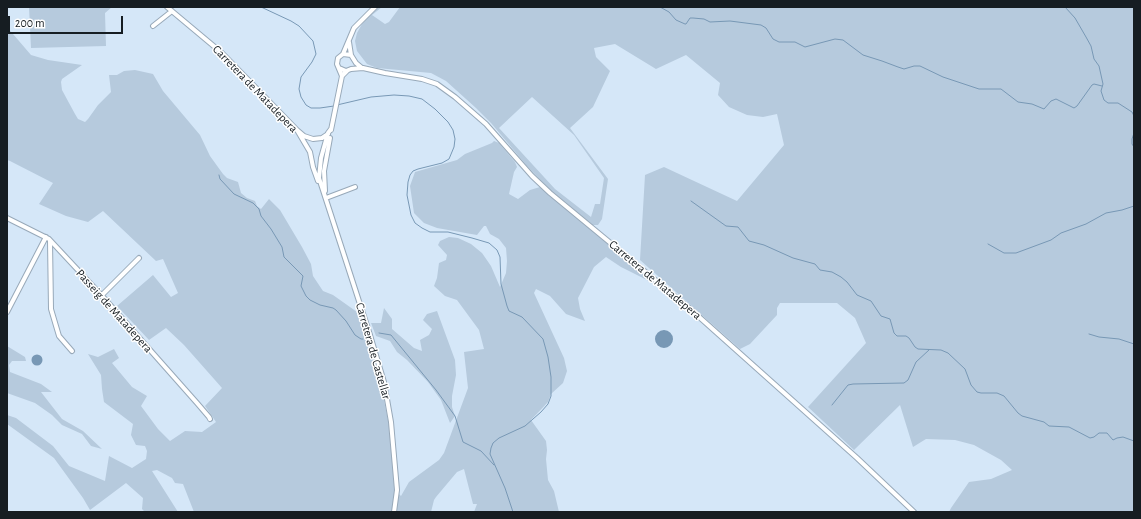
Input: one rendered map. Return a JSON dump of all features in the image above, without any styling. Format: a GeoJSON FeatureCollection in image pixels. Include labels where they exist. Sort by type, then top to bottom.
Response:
{"type":"FeatureCollection","features":[{"type":"Feature","properties":{"kind":"street","name":"Carretera de Matadepera"},"geometry":{"type":"LineString","coordinates":[[167,7],[222,53],[297,130],[312,156],[313,167],[321,187]]}},
{"type":"Feature","properties":{"kind":"street"},"geometry":{"type":"LineString","coordinates":[[342,79],[337,61],[340,55],[343,54],[354,28],[375,7]]}},
{"type":"Feature","properties":{"kind":"street"},"geometry":{"type":"LineString","coordinates":[[153,26],[172,12]]}},
{"type":"Feature","properties":{"kind":"street"},"geometry":{"type":"LineString","coordinates":[[331,129],[342,79],[354,64],[348,42]]}},
{"type":"Feature","properties":{"kind":"street"},"geometry":{"type":"LineString","coordinates":[[343,54],[352,57],[363,68]]}},
{"type":"Feature","properties":{"kind":"street"},"geometry":{"type":"LineString","coordinates":[[339,68],[343,71],[363,68]]}},
{"type":"Feature","properties":{"kind":"street","name":"Carretera de Matadepera"},"geometry":{"type":"LineString","coordinates":[[363,68],[430,81],[455,97],[486,124],[532,176],[550,193],[688,307],[851,453],[914,512]]}},
{"type":"Feature","properties":{"kind":"street","name":"Carretera de Castellar"},"geometry":{"type":"LineString","coordinates":[[331,129],[328,133],[320,163],[319,174],[321,187],[378,359],[384,382],[389,407],[397,485],[397,498],[394,512]]}},
{"type":"Feature","properties":{"kind":"street","name":"Carretera de Castellar"},"geometry":{"type":"LineString","coordinates":[[325,197],[324,171],[331,129]]}},
{"type":"Feature","properties":{"kind":"street"},"geometry":{"type":"LineString","coordinates":[[297,130],[304,136],[313,139],[322,138],[328,133]]}},
{"type":"Feature","properties":{"kind":"street"},"geometry":{"type":"LineString","coordinates":[[312,156],[315,161],[320,163],[323,159],[328,144]]}},
{"type":"Feature","properties":{"kind":"street"},"geometry":{"type":"LineString","coordinates":[[325,197],[355,187]]}},
{"type":"Feature","properties":{"kind":"street","name":"Passeig de Matadepera"},"geometry":{"type":"LineString","coordinates":[[7,218],[46,237],[102,295],[210,419]]}},
{"type":"Feature","properties":{"kind":"street"},"geometry":{"type":"LineString","coordinates":[[7,312],[46,237]]}},
{"type":"Feature","properties":{"kind":"street"},"geometry":{"type":"LineString","coordinates":[[50,241],[51,310],[59,336],[72,351]]}},
{"type":"Feature","properties":{"kind":"street"},"geometry":{"type":"LineString","coordinates":[[102,295],[139,258]]}},
{"type":"Feature","properties":{"kind":"shaded area"},"geometry":{"type":"Polygon","coordinates":[[[29,7],[112,7],[105,13],[106,46],[31,48],[29,7]]]}},
{"type":"Feature","properties":{"kind":"shaded area"},"geometry":{"type":"Polygon","coordinates":[[[379,7],[382,7],[372,15],[385,24],[389,22],[400,7],[1134,7],[1134,512],[949,512],[969,482],[991,479],[1012,470],[1001,460],[974,445],[955,440],[926,439],[913,447],[900,405],[854,450],[808,407],[866,343],[855,318],[837,303],[780,303],[777,308],[777,315],[750,344],[740,349],[640,260],[645,175],[664,167],[737,201],[784,145],[777,114],[763,117],[747,115],[729,107],[718,95],[720,83],[686,55],[656,69],[615,44],[594,48],[596,57],[610,71],[593,107],[570,128],[608,179],[602,219],[598,225],[592,225],[550,190],[527,166],[491,123],[446,81],[431,73],[377,68],[367,64],[357,51],[355,41],[357,33],[367,18],[379,7]],[[532,97],[499,128],[555,189],[591,217],[595,204],[600,204],[604,178],[574,135],[532,97]]]}},
{"type":"Feature","properties":{"kind":"shaded area"},"geometry":{"type":"Polygon","coordinates":[[[7,27],[31,55],[48,60],[82,65],[62,79],[61,82],[62,90],[78,119],[85,122],[98,105],[111,92],[109,75],[117,75],[124,71],[135,70],[153,74],[163,91],[200,135],[210,156],[223,174],[227,178],[238,182],[241,193],[247,198],[255,201],[257,206],[261,209],[269,199],[280,210],[302,247],[311,264],[313,276],[323,291],[333,295],[357,312],[361,321],[379,376],[389,425],[395,490],[401,496],[409,482],[439,460],[444,453],[468,388],[464,352],[484,349],[479,330],[457,300],[445,296],[434,286],[437,278],[439,263],[446,260],[447,255],[438,245],[440,241],[449,237],[458,238],[471,244],[482,253],[491,266],[500,287],[506,273],[507,261],[506,248],[499,239],[490,234],[486,226],[484,226],[477,235],[437,228],[424,223],[414,213],[410,186],[415,172],[457,160],[465,154],[494,141],[499,143],[515,162],[517,167],[514,172],[509,194],[518,199],[530,190],[540,187],[649,277],[649,281],[621,267],[606,257],[594,267],[578,298],[580,309],[585,321],[566,314],[550,296],[536,289],[534,293],[564,358],[567,371],[563,383],[551,394],[548,402],[531,420],[546,441],[548,480],[554,491],[559,512],[474,512],[477,504],[473,504],[464,469],[457,472],[436,497],[431,512],[194,512],[183,484],[175,483],[172,478],[157,470],[152,471],[178,512],[145,512],[142,509],[143,498],[126,483],[90,510],[54,458],[7,424],[7,415],[16,418],[53,446],[69,466],[105,481],[109,456],[132,468],[146,459],[147,451],[145,446],[136,445],[131,435],[133,424],[104,402],[101,375],[88,354],[98,357],[114,349],[119,358],[112,363],[132,387],[147,396],[141,406],[158,429],[170,441],[185,431],[202,432],[216,422],[205,406],[222,388],[184,345],[166,328],[149,340],[117,306],[153,275],[171,297],[178,293],[163,259],[156,261],[103,211],[88,222],[66,216],[39,204],[53,183],[7,160],[7,27]]]}},
{"type":"Feature","properties":{"kind":"shaded area"},"geometry":{"type":"Polygon","coordinates":[[[384,308],[392,319],[392,329],[414,348],[422,351],[420,340],[429,335],[432,329],[423,320],[427,314],[437,311],[455,360],[456,375],[452,396],[452,407],[455,416],[450,423],[441,400],[428,382],[407,360],[397,352],[390,341],[376,336],[371,323],[381,323],[384,308]]]}},
{"type":"Feature","properties":{"kind":"shaded area"},"geometry":{"type":"Polygon","coordinates":[[[664,330],[670,333],[673,339],[670,345],[664,348],[658,345],[655,339],[658,333],[664,330]]]}},
{"type":"Feature","properties":{"kind":"shaded area"},"geometry":{"type":"Polygon","coordinates":[[[7,346],[25,357],[26,361],[12,361],[9,365],[10,372],[41,384],[52,392],[41,392],[62,419],[83,431],[102,449],[91,446],[82,434],[62,425],[52,415],[35,403],[7,393],[7,346]]]}},
{"type":"Feature","properties":{"kind":"shaded area"},"geometry":{"type":"Polygon","coordinates":[[[37,354],[41,356],[43,360],[41,364],[37,366],[33,364],[31,360],[33,356],[37,354]]]}},
{"type":"Feature","properties":{"kind":"waterway"},"geometry":{"type":"LineString","coordinates":[[261,7],[299,26],[313,41],[316,54],[301,77],[299,89],[301,97],[306,105],[311,108],[334,106]]}},
{"type":"Feature","properties":{"kind":"waterway"},"geometry":{"type":"LineString","coordinates":[[660,7],[669,12],[676,20],[685,24],[690,18],[693,18],[704,19],[710,22],[730,21],[761,25],[766,28],[773,39],[779,42],[795,42],[805,47],[835,39],[843,40],[863,55],[904,69],[920,66],[943,77],[979,89],[1001,89],[1018,102],[1032,104],[1044,109],[1051,101],[1056,99],[1074,108],[1092,85],[1102,86]]}},
{"type":"Feature","properties":{"kind":"waterway"},"geometry":{"type":"LineString","coordinates":[[1065,7],[1075,18],[1091,46],[1094,59],[1099,66],[1103,84],[1101,91],[1104,100],[1108,103],[1118,103],[1132,112],[1134,116]]}},
{"type":"Feature","properties":{"kind":"waterway"},"geometry":{"type":"LineString","coordinates":[[337,105],[371,97],[394,95],[409,96],[422,99],[435,109],[448,122],[453,130],[455,139],[454,147],[449,159],[442,163],[413,171],[410,175],[407,195],[411,215],[415,223],[430,232],[448,232],[472,238],[489,243],[497,250],[500,257],[501,284],[509,311],[522,317],[543,339],[548,357],[551,377],[551,396],[548,404],[525,426],[499,438],[493,443],[491,448],[490,454],[505,488],[513,512]]}},
{"type":"Feature","properties":{"kind":"waterway"},"geometry":{"type":"LineString","coordinates":[[1134,133],[1132,139],[1132,144],[1134,147]]}},
{"type":"Feature","properties":{"kind":"waterway"},"geometry":{"type":"LineString","coordinates":[[219,175],[220,179],[234,194],[253,203],[259,209],[261,216],[282,247],[284,257],[303,276],[301,286],[306,296],[310,300],[320,305],[336,310],[346,321],[355,335],[363,339]]}},
{"type":"Feature","properties":{"kind":"waterway"},"geometry":{"type":"LineString","coordinates":[[691,201],[726,226],[738,227],[749,241],[764,245],[793,258],[815,264],[820,270],[832,272],[841,277],[857,295],[871,301],[881,316],[890,319],[894,333],[897,336],[906,336],[918,349],[941,350],[948,353],[965,369],[971,385],[977,392],[997,393],[1004,396],[1022,416],[1044,422],[1049,426],[1069,427],[1090,438],[1099,433],[1107,433],[1113,440],[1123,437],[1134,441]]}},
{"type":"Feature","properties":{"kind":"waterway"},"geometry":{"type":"LineString","coordinates":[[988,244],[1004,253],[1016,253],[1051,240],[1061,233],[1086,224],[1106,213],[1134,206]]}},
{"type":"Feature","properties":{"kind":"waterway"},"geometry":{"type":"LineString","coordinates":[[379,333],[391,335],[436,390],[455,416],[463,442],[481,451],[494,465]]}},
{"type":"Feature","properties":{"kind":"waterway"},"geometry":{"type":"LineString","coordinates":[[1089,334],[1099,337],[1119,339],[1134,344]]}},
{"type":"Feature","properties":{"kind":"waterway"},"geometry":{"type":"LineString","coordinates":[[832,405],[848,385],[904,383],[908,380],[916,362],[929,350]]}}]}
